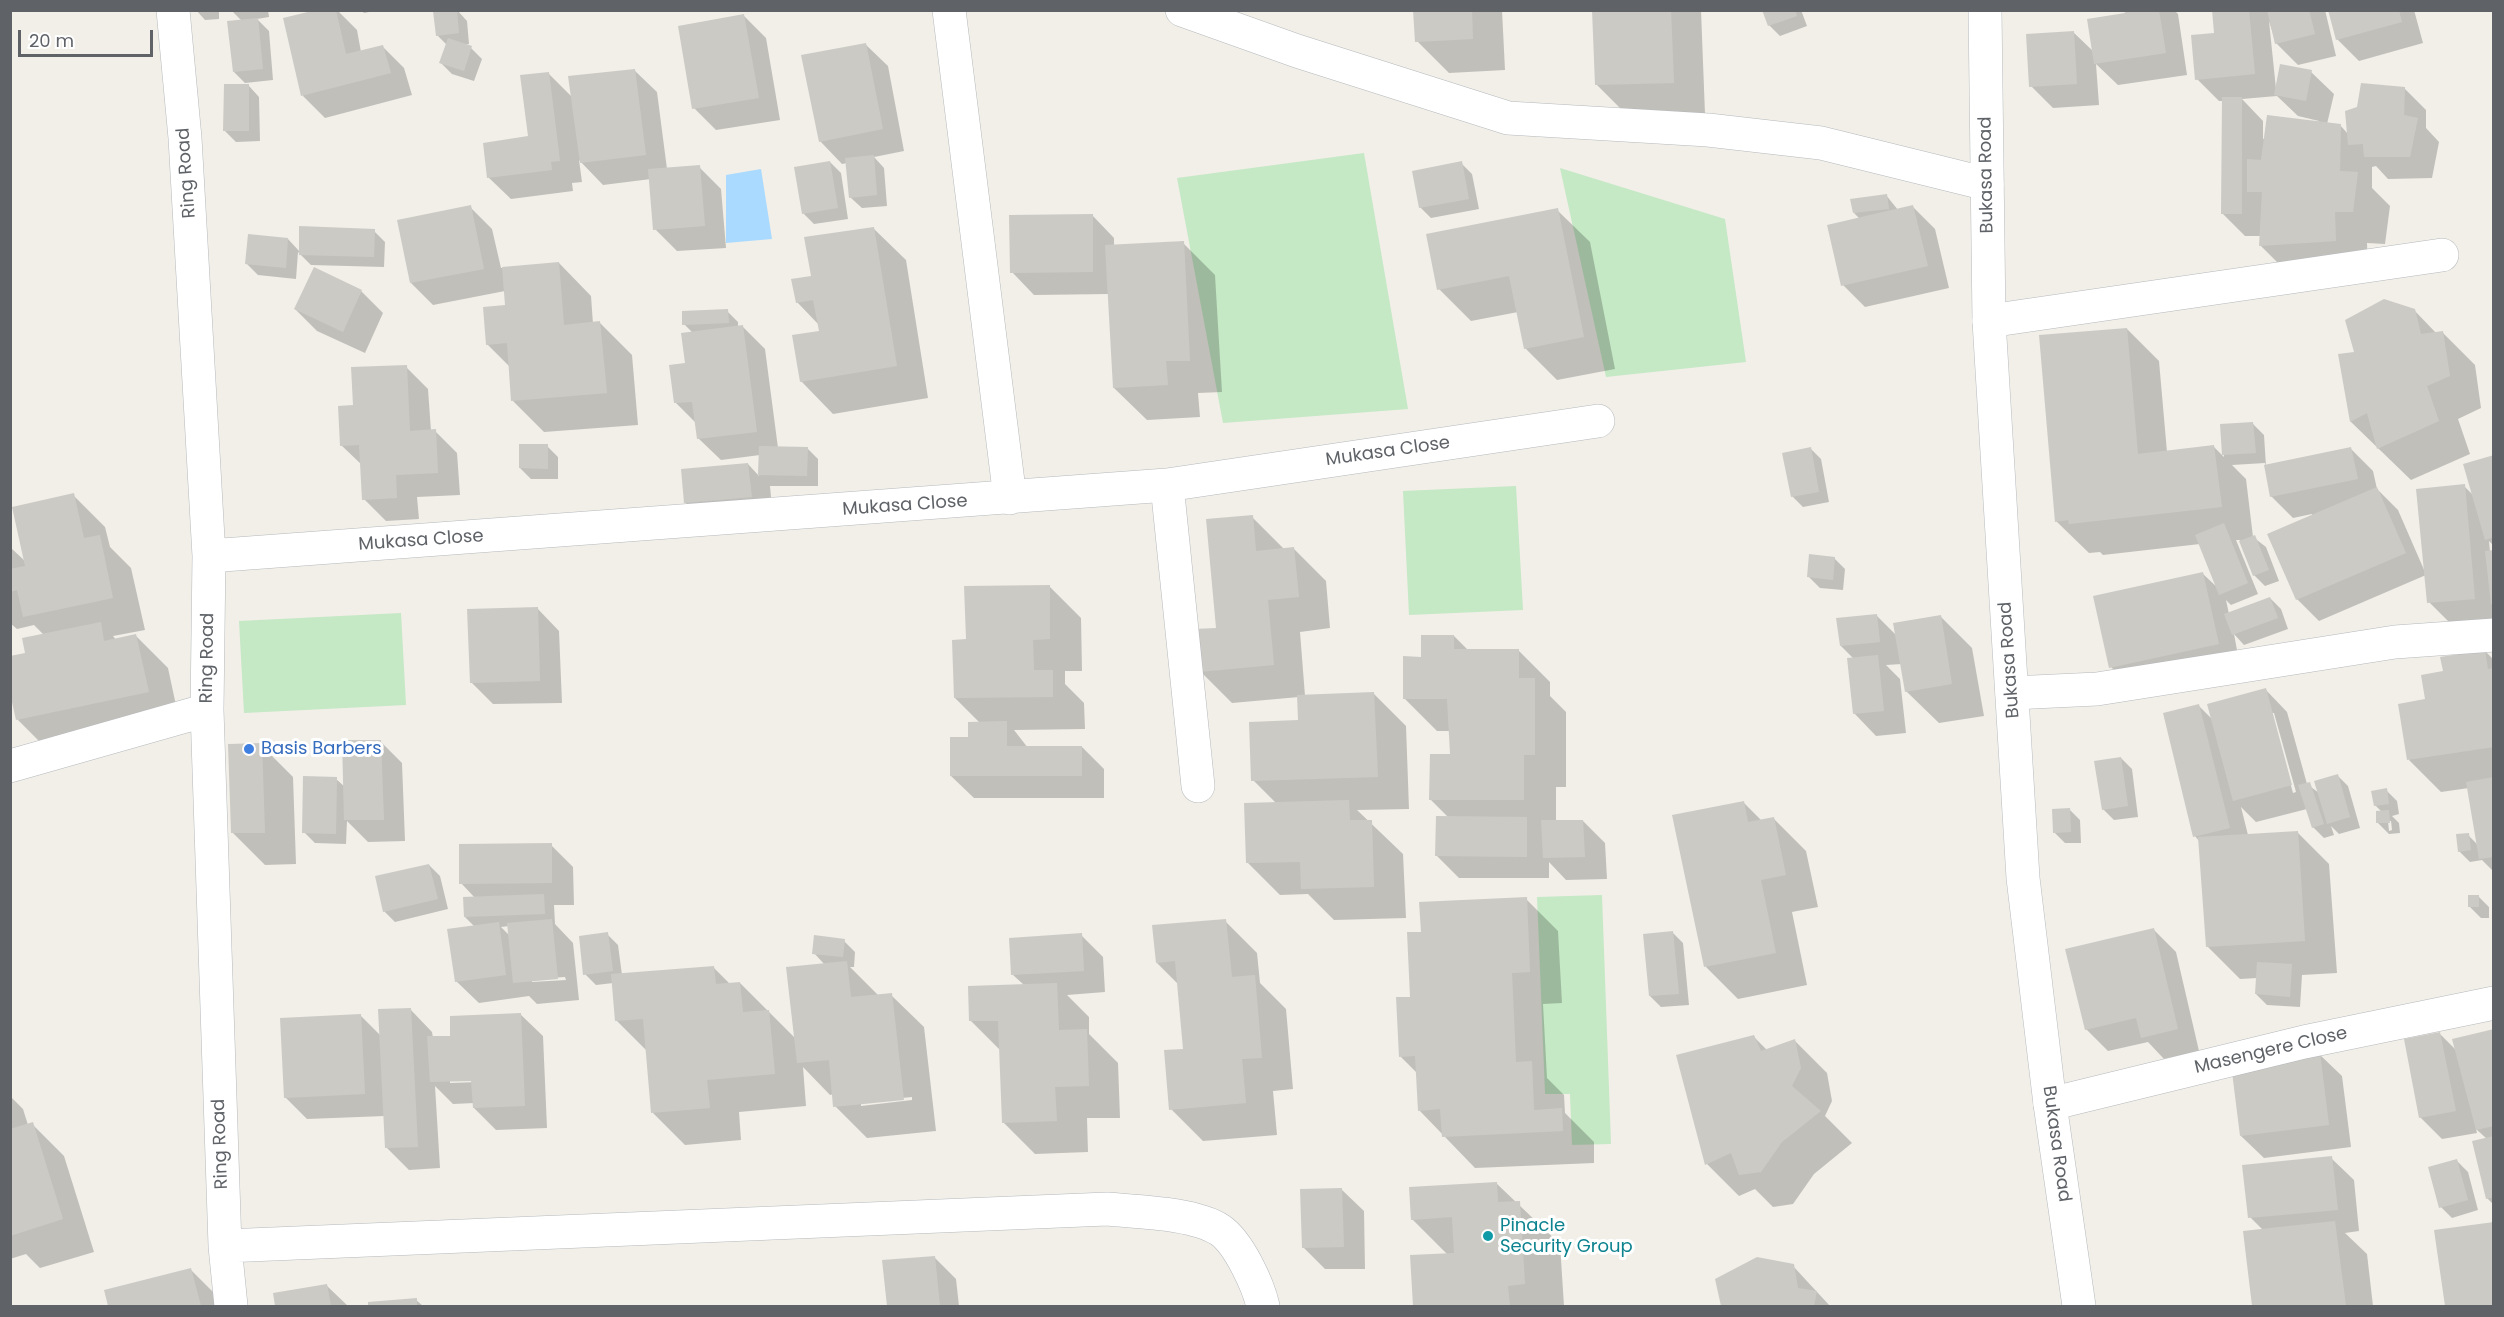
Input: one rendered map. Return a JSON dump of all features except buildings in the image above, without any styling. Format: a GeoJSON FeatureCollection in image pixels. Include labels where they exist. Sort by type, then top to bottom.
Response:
{"type":"FeatureCollection","features":[{"type":"Feature","properties":{"kind":"street","name":"Ring Road"},"geometry":{"type":"LineString","coordinates":[[173,10],[185,138],[209,556],[207,710],[225,1246],[231,1306]]}},
{"type":"Feature","properties":{"kind":"street"},"geometry":{"type":"LineString","coordinates":[[949,10],[1010,498]]}},
{"type":"Feature","properties":{"kind":"street"},"geometry":{"type":"LineString","coordinates":[[1182,10],[1297,51],[1508,118],[1708,130],[1821,143],[1987,184]]}},
{"type":"Feature","properties":{"kind":"street","name":"Bukasa Road"},"geometry":{"type":"LineString","coordinates":[[1985,10],[1989,321],[2024,878],[2050,1104],[2079,1306]]}},
{"type":"Feature","properties":{"kind":"street"},"geometry":{"type":"LineString","coordinates":[[1989,321],[2442,255]]}},
{"type":"Feature","properties":{"kind":"street","name":"Mukasa Close"},"geometry":{"type":"LineString","coordinates":[[209,556],[1167,485],[1598,421]]}},
{"type":"Feature","properties":{"kind":"street"},"geometry":{"type":"LineString","coordinates":[[1167,485],[1198,786]]}},
{"type":"Feature","properties":{"kind":"street"},"geometry":{"type":"LineString","coordinates":[[2012,693],[2097,689],[2396,642],[2493,635]]}},
{"type":"Feature","properties":{"kind":"street"},"geometry":{"type":"LineString","coordinates":[[10,766],[207,710]]}},
{"type":"Feature","properties":{"kind":"street","name":"Masengere Close"},"geometry":{"type":"LineString","coordinates":[[2050,1104],[2304,1042],[2493,1003]]}},
{"type":"Feature","properties":{"kind":"street"},"geometry":{"type":"LineString","coordinates":[[225,1246],[1107,1209],[1193,1221],[1221,1230],[1241,1255],[1263,1306]]}},
{"type":"Feature","properties":{"kind":"green space"},"geometry":{"type":"Polygon","coordinates":[[[1364,153],[1408,409],[1223,423],[1177,178],[1364,153]]]}},
{"type":"Feature","properties":{"kind":"green space"},"geometry":{"type":"Polygon","coordinates":[[[1560,168],[1725,219],[1746,362],[1606,377],[1560,168]]]}},
{"type":"Feature","properties":{"kind":"green space"},"geometry":{"type":"Polygon","coordinates":[[[1516,486],[1523,610],[1409,615],[1403,491],[1516,486]]]}},
{"type":"Feature","properties":{"kind":"green space"},"geometry":{"type":"Polygon","coordinates":[[[401,613],[406,705],[244,713],[239,621],[401,613]]]}},
{"type":"Feature","properties":{"kind":"green space"},"geometry":{"type":"Polygon","coordinates":[[[1602,895],[1611,1144],[1572,1145],[1570,1094],[1545,1094],[1537,897],[1602,895]]]}},
{"type":"Feature","properties":{"kind":"water"},"geometry":{"type":"Polygon","coordinates":[[[761,169],[772,239],[726,243],[726,175],[761,169]]]}},
{"type":"Feature","properties":{"kind":"place","name":"Basis Barbers"},"geometry":{"type":"Point","coordinates":[249,749]}},
{"type":"Feature","properties":{"kind":"place","name":"Pinacle Security Group"},"geometry":{"type":"Point","coordinates":[1488,1236]}}]}
